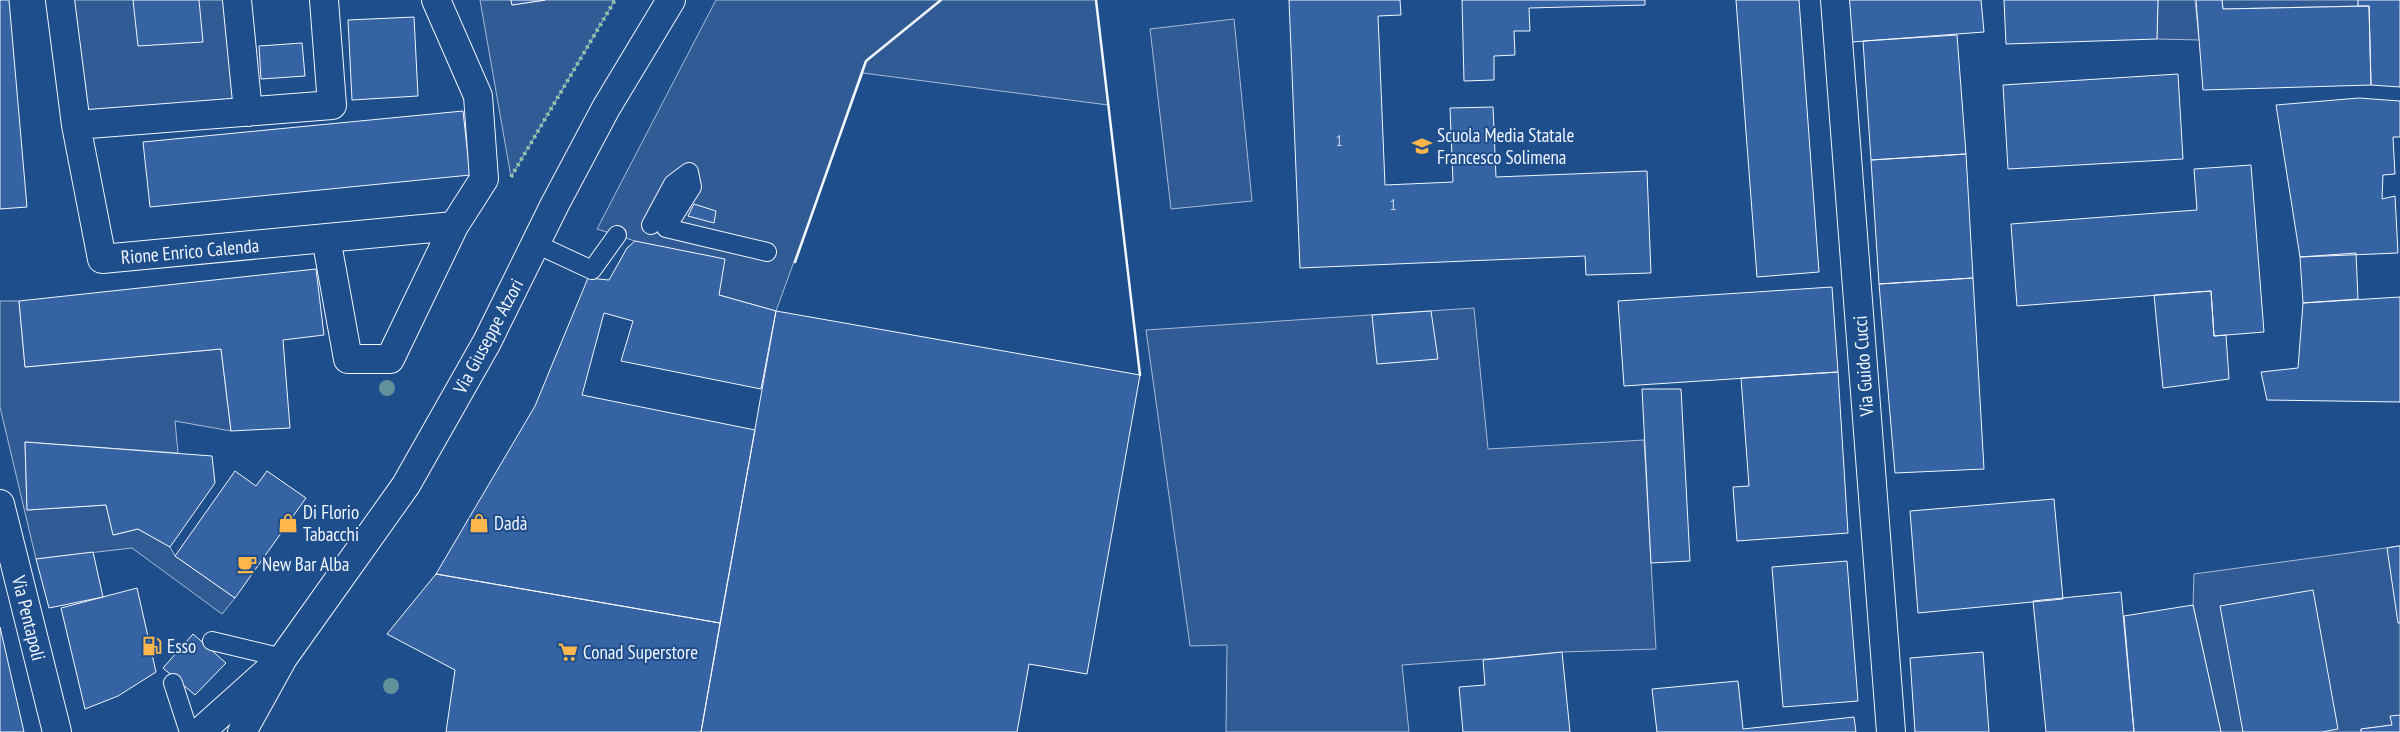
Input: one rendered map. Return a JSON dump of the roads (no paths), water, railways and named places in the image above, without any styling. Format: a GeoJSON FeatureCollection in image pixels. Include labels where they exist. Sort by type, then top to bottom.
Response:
{"type":"FeatureCollection","features":[{"type":"Feature","properties":{"kind":"street","name":"Rione Enrico Calenda"},"geometry":{"type":"LineString","coordinates":[[60,0],[76,125],[102,259],[454,226]]}},
{"type":"Feature","properties":{"kind":"street"},"geometry":{"type":"LineString","coordinates":[[237,0],[248,112]]}},
{"type":"Feature","properties":{"kind":"street"},"geometry":{"type":"LineString","coordinates":[[76,125],[332,105],[324,0]]}},
{"type":"Feature","properties":{"kind":"street"},"geometry":{"type":"LineString","coordinates":[[326,238],[348,359],[390,359],[454,226],[484,179],[478,96],[436,0]]}},
{"type":"Feature","properties":{"kind":"street","name":"Via Giuseppe Atzori"},"geometry":{"type":"LineString","coordinates":[[242,732],[283,658],[406,485],[487,342],[606,108],[671,0]]}},
{"type":"Feature","properties":{"kind":"street","name":"Via Guido Cucci"},"geometry":{"type":"LineString","coordinates":[[1836,0],[1891,732]]}},
{"type":"Feature","properties":{"kind":"street","name":"Via Pentapoli"},"geometry":{"type":"LineString","coordinates":[[0,504],[57,732]]}},
{"type":"Feature","properties":{"kind":"street","name":"Via Giuseppe Atzori"},"geometry":{"type":"LineString","coordinates":[[200,732],[283,658]]}},
{"type":"Feature","properties":{"kind":"lane"},"geometry":{"type":"LineString","coordinates":[[652,225],[673,184],[689,172],[692,187],[666,228],[767,252]]}},
{"type":"Feature","properties":{"kind":"lane"},"geometry":{"type":"LineString","coordinates":[[536,244],[592,270],[617,235]]}},
{"type":"Feature","properties":{"kind":"lane"},"geometry":{"type":"LineString","coordinates":[[212,641],[283,658]]}},
{"type":"Feature","properties":{"kind":"lane"},"geometry":{"type":"LineString","coordinates":[[173,683],[189,732]]}},
{"type":"Feature","properties":{"kind":"place","name":"Scuola Media Statale Francesco Solimena"},"geometry":{"type":"Point","coordinates":[1422,146]}},
{"type":"Feature","properties":{"kind":"place","name":"Di Florio Tabacchi"},"geometry":{"type":"Point","coordinates":[288,523]}},
{"type":"Feature","properties":{"kind":"place","name":"Dadà"},"geometry":{"type":"Point","coordinates":[479,523]}},
{"type":"Feature","properties":{"kind":"place","name":"New Bar Alba"},"geometry":{"type":"Point","coordinates":[247,564]}},
{"type":"Feature","properties":{"kind":"place","name":"Esso"},"geometry":{"type":"Point","coordinates":[152,646]}},
{"type":"Feature","properties":{"kind":"place","name":"Conad Superstore"},"geometry":{"type":"Point","coordinates":[568,652]}}]}
